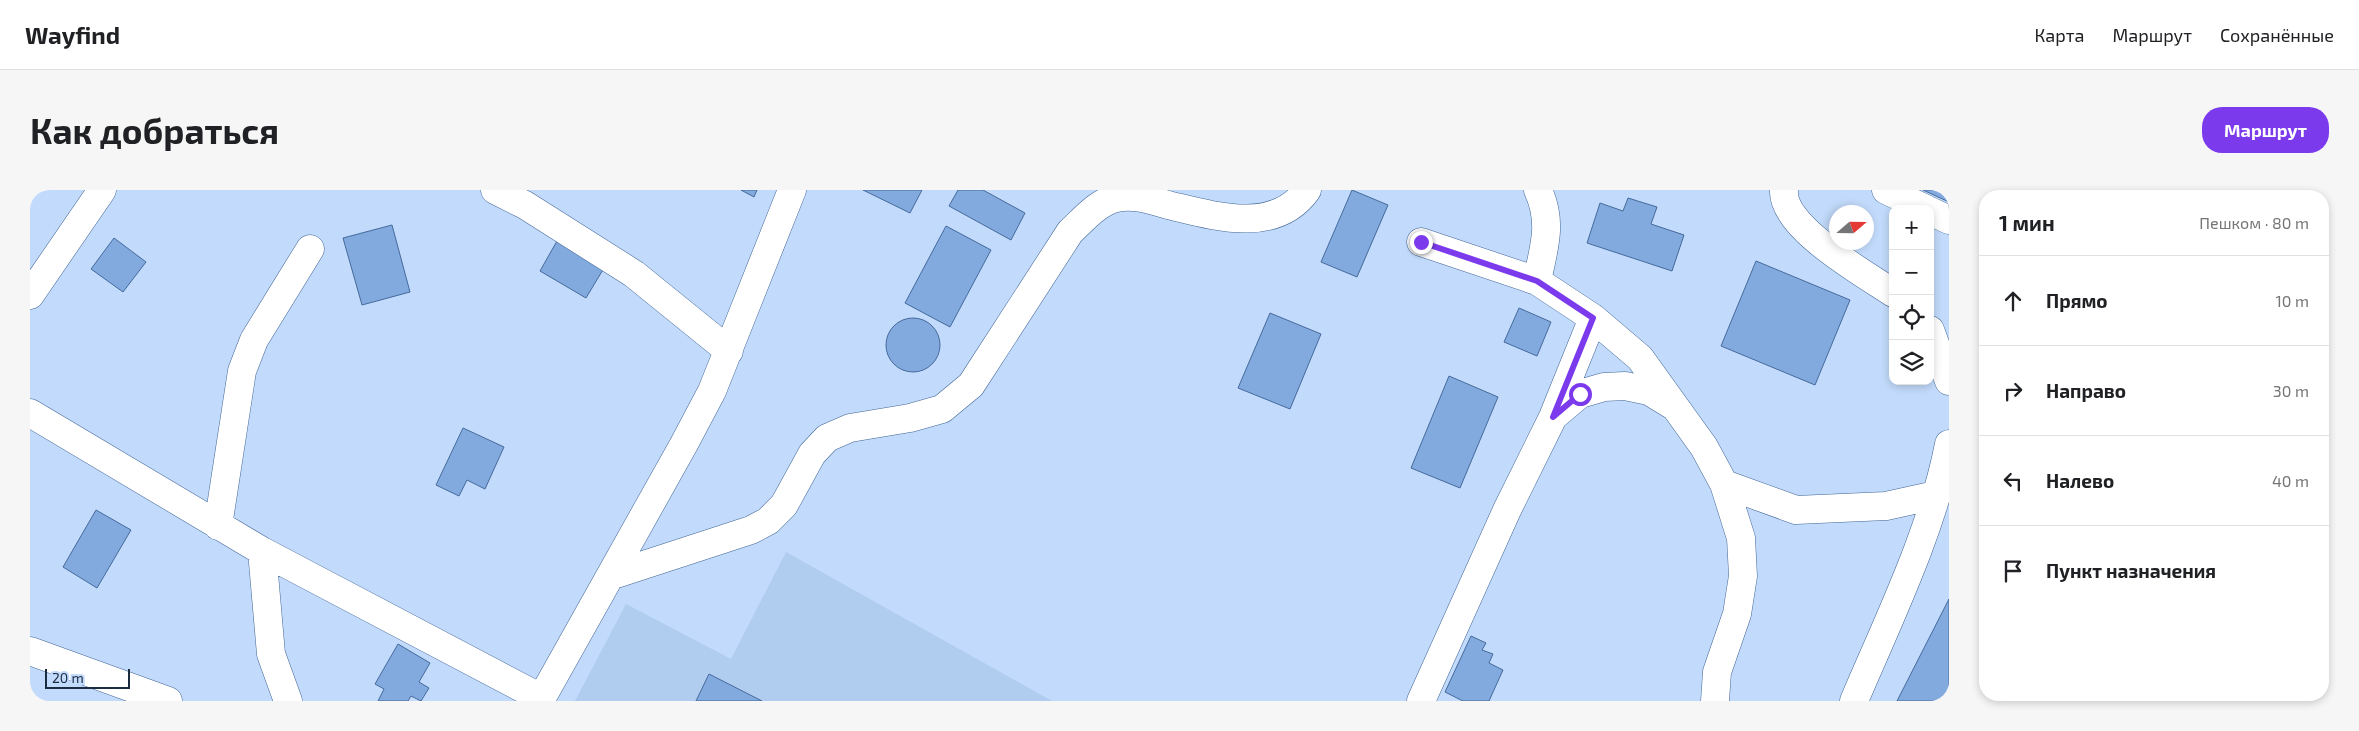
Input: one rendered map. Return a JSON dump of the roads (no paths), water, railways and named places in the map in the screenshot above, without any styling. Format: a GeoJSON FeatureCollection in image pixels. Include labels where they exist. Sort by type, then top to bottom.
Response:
{"type":"FeatureCollection","features":[{"type":"Feature","properties":{"kind":"street"},"geometry":{"type":"LineString","coordinates":[[30,294],[102,190]]}},
{"type":"Feature","properties":{"kind":"street"},"geometry":{"type":"LineString","coordinates":[[495,190],[525,205],[634,274],[729,351]]}},
{"type":"Feature","properties":{"kind":"street"},"geometry":{"type":"LineString","coordinates":[[30,413],[262,551],[540,699],[684,444],[729,351],[792,190]]}},
{"type":"Feature","properties":{"kind":"street"},"geometry":{"type":"LineString","coordinates":[[610,576],[751,530],[768,521],[784,505],[812,454],[827,438],[850,428],[910,418],[942,409],[971,385],[1070,232],[1091,211],[1114,198],[1135,196],[1206,214],[1248,219],[1266,218],[1285,212],[1299,201],[1307,190]]}},
{"type":"Feature","properties":{"kind":"street"},"geometry":{"type":"LineString","coordinates":[[1537,281],[1548,231],[1545,204],[1538,190]]}},
{"type":"Feature","properties":{"kind":"street"},"geometry":{"type":"LineString","coordinates":[[1784,190],[1791,215],[1813,238],[1889,290]]}},
{"type":"Feature","properties":{"kind":"street"},"geometry":{"type":"LineString","coordinates":[[1886,190],[1918,205]]}},
{"type":"Feature","properties":{"kind":"street"},"geometry":{"type":"LineString","coordinates":[[1934,213],[1949,220]]}},
{"type":"Feature","properties":{"kind":"street"},"geometry":{"type":"LineString","coordinates":[[1421,242],[1537,281],[1593,318],[1640,358],[1678,408],[1704,447],[1724,484],[1741,538],[1743,576],[1737,614],[1717,672],[1715,701]]}},
{"type":"Feature","properties":{"kind":"street"},"geometry":{"type":"LineString","coordinates":[[218,526],[242,371],[254,340],[310,248]]}},
{"type":"Feature","properties":{"kind":"street"},"geometry":{"type":"LineString","coordinates":[[1422,701],[1507,510],[1553,417],[1593,318]]}},
{"type":"Feature","properties":{"kind":"street"},"geometry":{"type":"LineString","coordinates":[[1934,340],[1949,382]]}},
{"type":"Feature","properties":{"kind":"street"},"geometry":{"type":"LineString","coordinates":[[1553,417],[1580,394],[1604,387],[1625,386],[1649,391],[1678,408]]}},
{"type":"Feature","properties":{"kind":"street"},"geometry":{"type":"LineString","coordinates":[[1854,701],[1903,584],[1936,495],[1944,470],[1949,444]]}},
{"type":"Feature","properties":{"kind":"street"},"geometry":{"type":"LineString","coordinates":[[1724,484],[1796,510],[1886,506],[1936,495]]}},
{"type":"Feature","properties":{"kind":"street"},"geometry":{"type":"LineString","coordinates":[[262,551],[271,654],[288,701]]}},
{"type":"Feature","properties":{"kind":"street"},"geometry":{"type":"LineString","coordinates":[[30,651],[168,701]]}}]}
